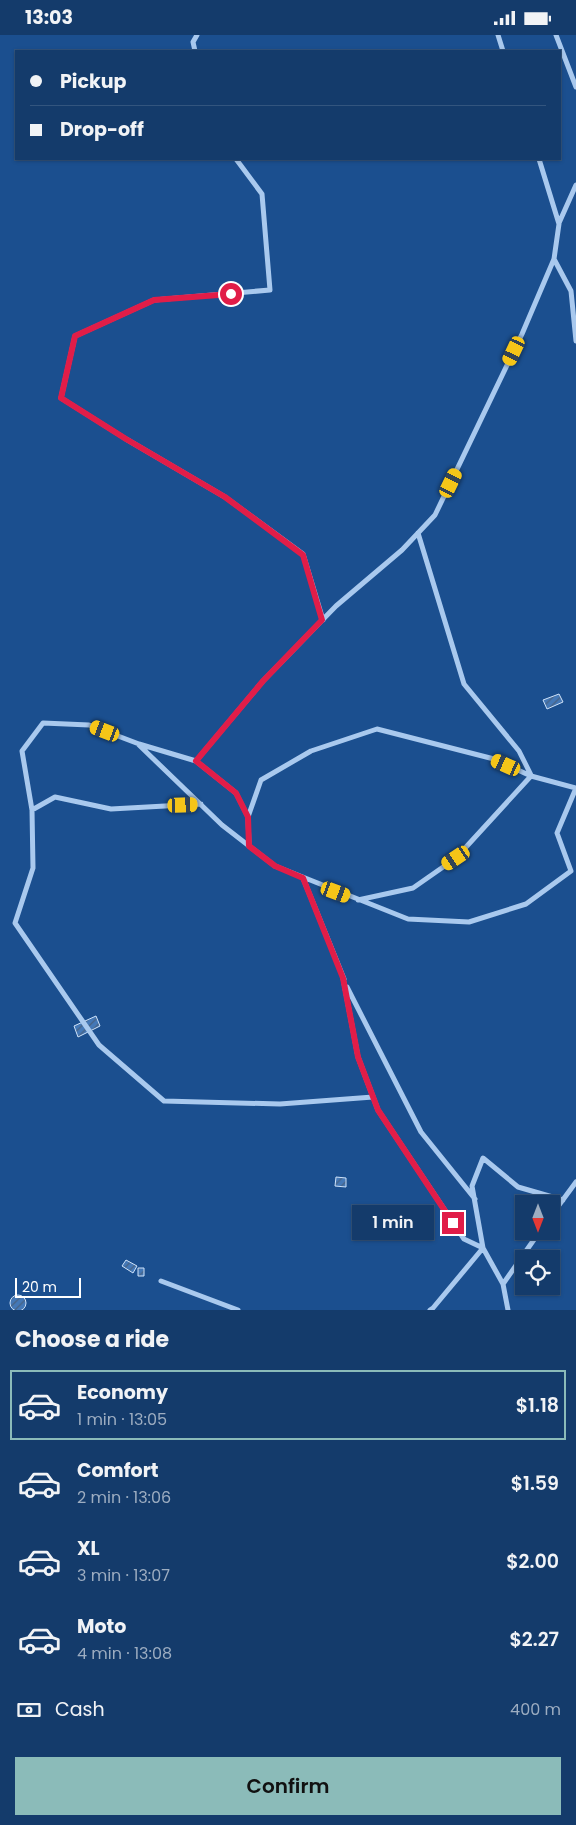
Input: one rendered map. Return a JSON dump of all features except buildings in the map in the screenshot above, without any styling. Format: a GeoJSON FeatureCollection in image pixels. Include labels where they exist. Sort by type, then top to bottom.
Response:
{"type":"FeatureCollection","features":[{"type":"Feature","properties":{"kind":"street"},"geometry":{"type":"LineString","coordinates":[[195,50],[193,42],[197,35]]}},
{"type":"Feature","properties":{"kind":"street"},"geometry":{"type":"LineString","coordinates":[[498,35],[503,50]]}},
{"type":"Feature","properties":{"kind":"street"},"geometry":{"type":"LineString","coordinates":[[556,35],[576,87]]}},
{"type":"Feature","properties":{"kind":"street"},"geometry":{"type":"LineString","coordinates":[[237,160],[262,194],[270,291],[154,300],[75,336],[61,398],[126,439],[225,497],[303,555],[322,620]]}},
{"type":"Feature","properties":{"kind":"street"},"geometry":{"type":"LineString","coordinates":[[540,160],[559,224]]}},
{"type":"Feature","properties":{"kind":"street"},"geometry":{"type":"LineString","coordinates":[[196,761],[263,681],[322,620],[402,550],[435,515],[522,334],[554,259],[559,224],[576,185]]}},
{"type":"Feature","properties":{"kind":"street"},"geometry":{"type":"LineString","coordinates":[[554,259],[572,291],[576,341]]}},
{"type":"Feature","properties":{"kind":"street"},"geometry":{"type":"LineString","coordinates":[[418,533],[464,685],[519,751],[531,776]]}},
{"type":"Feature","properties":{"kind":"street"},"geometry":{"type":"LineString","coordinates":[[248,817],[236,793],[196,761],[138,744],[89,725],[43,723],[22,751],[32,810],[33,868],[15,923],[99,1045],[164,1101],[280,1104],[373,1097]]}},
{"type":"Feature","properties":{"kind":"street"},"geometry":{"type":"LineString","coordinates":[[138,744],[222,825],[249,846],[275,866],[408,919],[469,922],[526,904],[571,871],[557,833],[576,788],[531,776],[494,759],[377,729],[311,751],[261,780],[248,817],[249,846]]}},
{"type":"Feature","properties":{"kind":"street"},"geometry":{"type":"LineString","coordinates":[[358,900],[412,887],[456,858],[531,776]]}},
{"type":"Feature","properties":{"kind":"street"},"geometry":{"type":"LineString","coordinates":[[32,810],[55,797],[111,809],[200,805]]}},
{"type":"Feature","properties":{"kind":"street"},"geometry":{"type":"LineString","coordinates":[[303,878],[348,989],[421,1132],[474,1199]]}},
{"type":"Feature","properties":{"kind":"street"},"geometry":{"type":"LineString","coordinates":[[343,978],[358,1057],[378,1110],[464,1239],[483,1248]]}},
{"type":"Feature","properties":{"kind":"street"},"geometry":{"type":"LineString","coordinates":[[508,1310],[502,1284],[483,1248],[474,1199],[472,1186],[483,1158],[518,1187],[563,1200]]}},
{"type":"Feature","properties":{"kind":"street"},"geometry":{"type":"LineString","coordinates":[[560,1204],[576,1183]]}},
{"type":"Feature","properties":{"kind":"street"},"geometry":{"type":"LineString","coordinates":[[502,1284],[534,1240]]}},
{"type":"Feature","properties":{"kind":"street"},"geometry":{"type":"LineString","coordinates":[[430,1310],[483,1248]]}},
{"type":"Feature","properties":{"kind":"street"},"geometry":{"type":"LineString","coordinates":[[161,1281],[238,1310]]}},
{"type":"Feature","properties":{"kind":"route"},"geometry":{"type":"LineString","coordinates":[[231,294],[154,300],[75,336],[61,398],[126,439],[225,497],[303,555],[322,620],[263,681],[196,761],[236,793],[248,817],[249,846],[275,866],[303,878],[343,978],[358,1057],[378,1110],[453,1223]]}}]}
